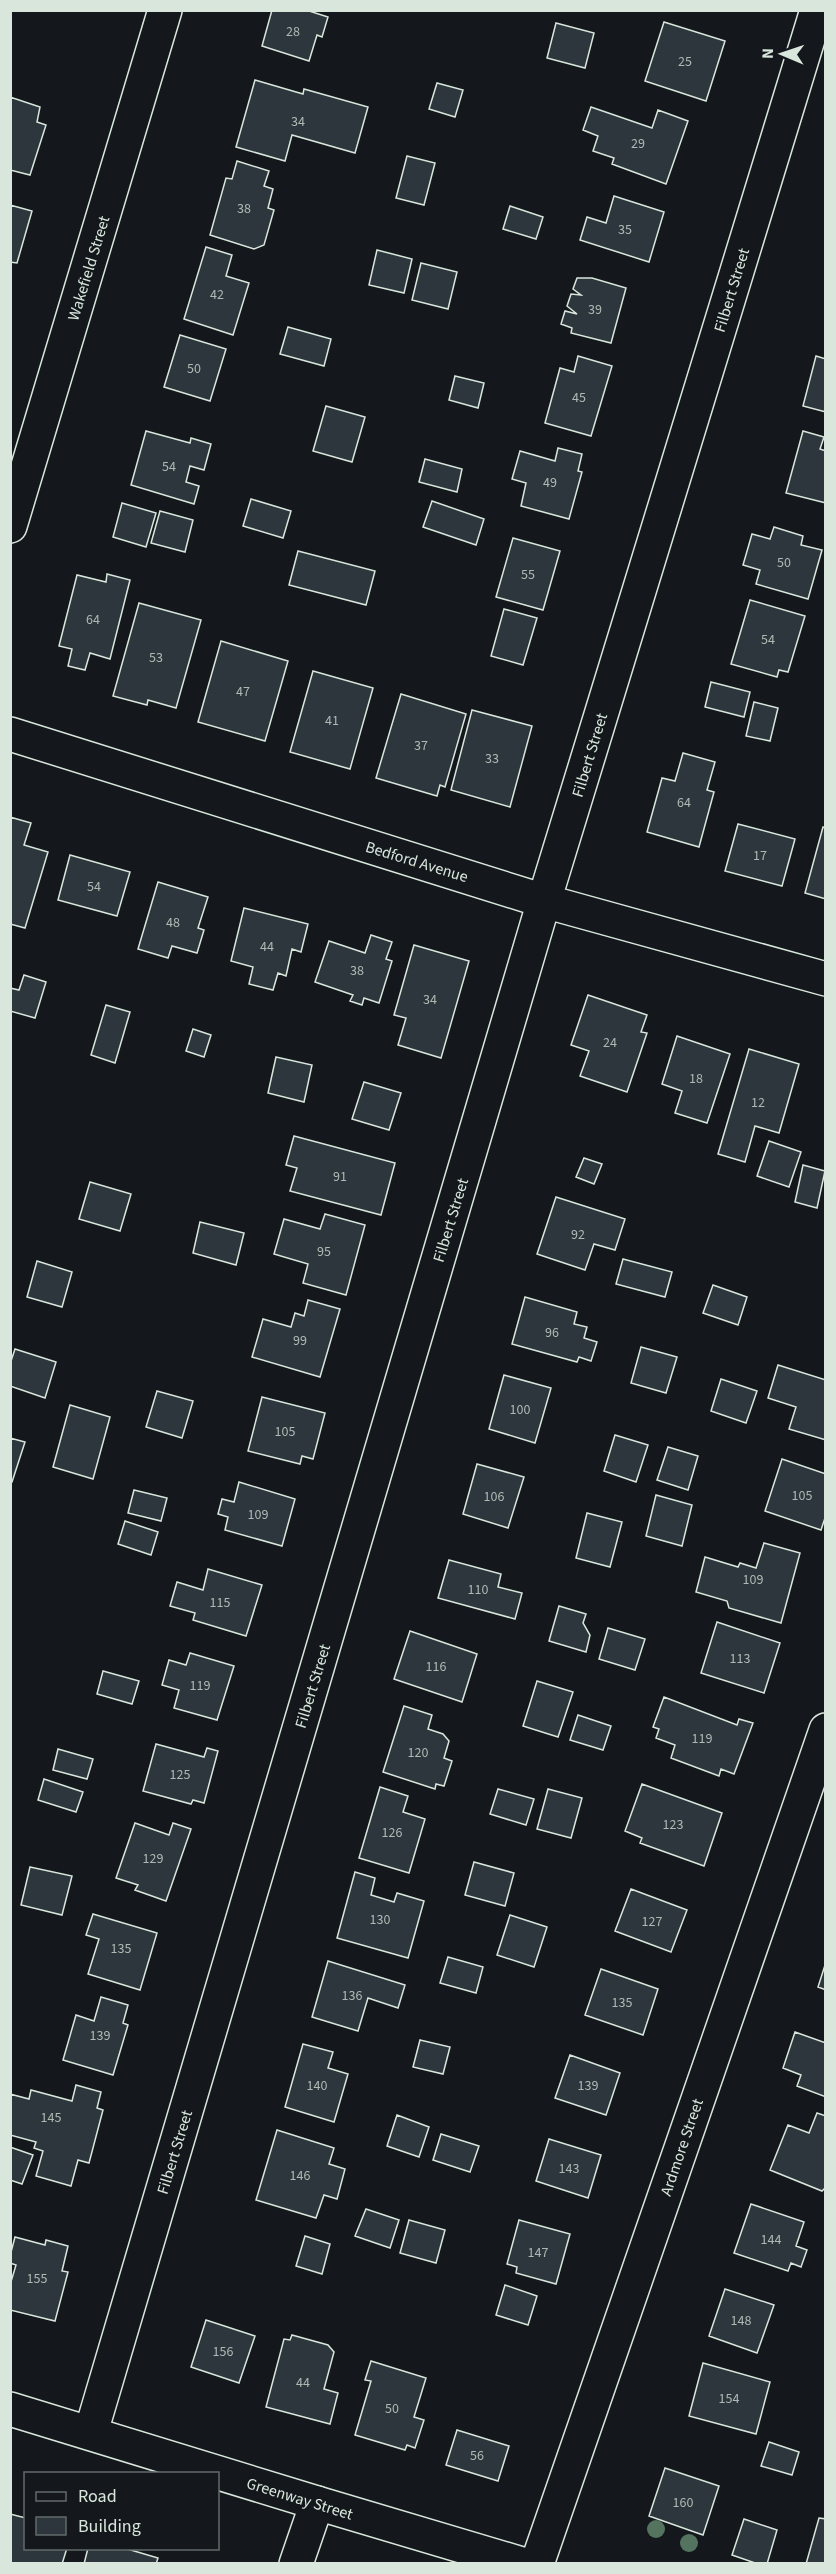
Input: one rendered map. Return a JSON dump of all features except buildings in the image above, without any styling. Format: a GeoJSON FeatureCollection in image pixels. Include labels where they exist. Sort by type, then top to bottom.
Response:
{"type":"FeatureCollection","features":[{"type":"Feature","properties":{"kind":"street","name":"Wakefield Street"},"geometry":{"type":"LineString","coordinates":[[10,526],[165,10]]}},
{"type":"Feature","properties":{"kind":"street","name":"Filbert Street"},"geometry":{"type":"LineString","coordinates":[[90,2432],[544,901],[817,10]]}},
{"type":"Feature","properties":{"kind":"street","name":"Bedford Avenue"},"geometry":{"type":"LineString","coordinates":[[10,734],[544,901],[825,979]]}},
{"type":"Feature","properties":{"kind":"street","name":"Ardmore Street"},"geometry":{"type":"LineString","coordinates":[[537,2564],[825,1730]]}},
{"type":"Feature","properties":{"kind":"street","name":"Greenway Street"},"geometry":{"type":"LineString","coordinates":[[10,2409],[216,2472]]}},
{"type":"Feature","properties":{"kind":"street","name":"Greenway Street"},"geometry":{"type":"LineString","coordinates":[[219,2473],[522,2564]]}},
{"type":"Feature","properties":{"kind":"street"},"geometry":{"type":"LineString","coordinates":[[296,2564],[317,2504]]}}]}
